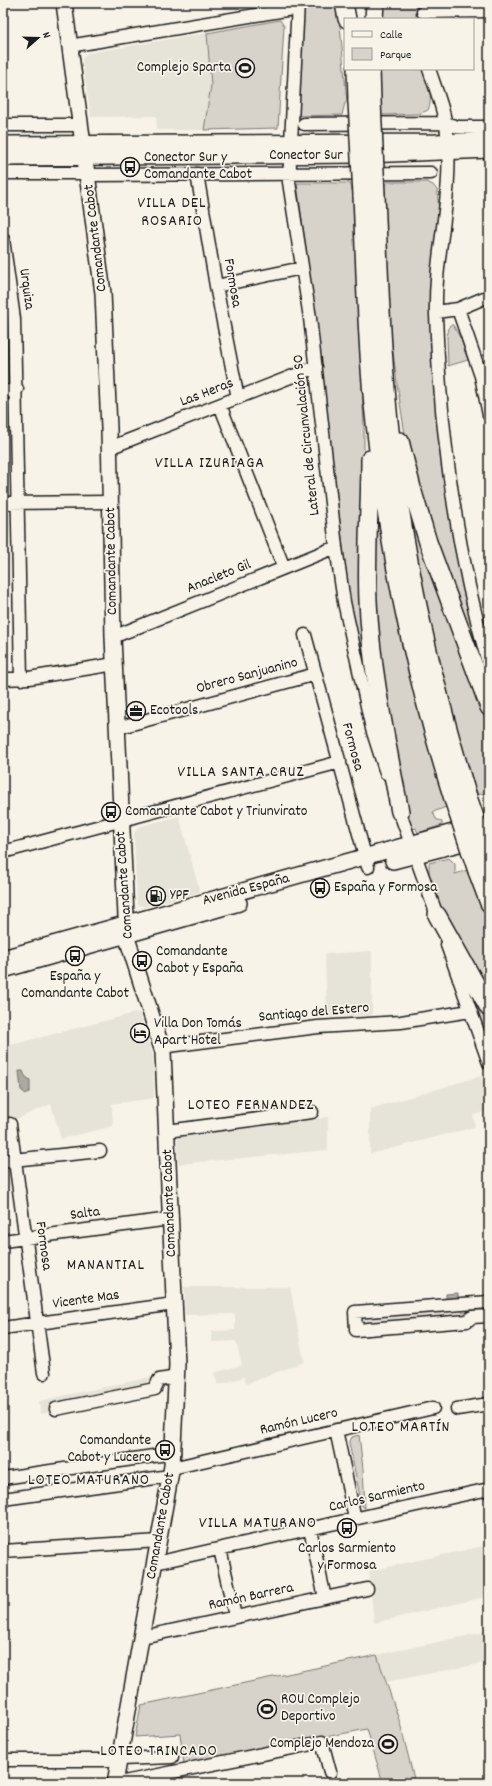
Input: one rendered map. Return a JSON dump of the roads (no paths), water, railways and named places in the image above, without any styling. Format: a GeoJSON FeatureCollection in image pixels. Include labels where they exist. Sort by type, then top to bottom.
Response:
{"type":"FeatureCollection","features":[{"type":"Feature","properties":{"kind":"highway"},"geometry":{"type":"LineString","coordinates":[[344,3],[347,18]]}},
{"type":"Feature","properties":{"kind":"highway"},"geometry":{"type":"LineString","coordinates":[[353,3],[354,18]]}},
{"type":"Feature","properties":{"kind":"highway"},"geometry":{"type":"LineString","coordinates":[[368,3],[368,18]]}},
{"type":"Feature","properties":{"kind":"highway"},"geometry":{"type":"LineString","coordinates":[[374,18],[375,3]]}},
{"type":"Feature","properties":{"kind":"highway"},"geometry":{"type":"LineString","coordinates":[[359,70],[365,102],[369,195],[395,471],[409,564],[461,799],[478,871],[489,903]]}},
{"type":"Feature","properties":{"kind":"highway"},"geometry":{"type":"LineString","coordinates":[[369,195],[368,338],[373,404],[384,500],[403,608],[426,704],[461,799],[489,857]]}},
{"type":"Feature","properties":{"kind":"highway"},"geometry":{"type":"LineString","coordinates":[[384,356],[399,433],[420,517],[489,707]]}},
{"type":"Feature","properties":{"kind":"highway"},"geometry":{"type":"LineString","coordinates":[[373,404],[368,601],[381,706],[400,812]]}},
{"type":"Feature","properties":{"kind":"highway"},"geometry":{"type":"LineString","coordinates":[[437,915],[489,1008]]}},
{"type":"Feature","properties":{"kind":"main road","name":"Comandante Cabot"},"geometry":{"type":"LineString","coordinates":[[64,3],[79,125],[88,174],[103,293],[109,448],[113,637],[126,929],[161,1047],[177,1377],[174,1453],[116,1783]]}},
{"type":"Feature","properties":{"kind":"main road","name":"Conector Sur"},"geometry":{"type":"LineString","coordinates":[[3,158],[84,151],[291,149],[366,156],[489,140]]}},
{"type":"Feature","properties":{"kind":"main road","name":"Conector Sur"},"geometry":{"type":"LineString","coordinates":[[3,144],[84,151]]}},
{"type":"Feature","properties":{"kind":"main road","name":"Conector Sur"},"geometry":{"type":"LineString","coordinates":[[447,146],[489,150]]}},
{"type":"Feature","properties":{"kind":"main road","name":"Avenida España"},"geometry":{"type":"LineString","coordinates":[[3,958],[126,929],[367,863],[413,850],[489,822]]}},
{"type":"Feature","properties":{"kind":"main road","name":"Avenida España"},"geometry":{"type":"LineString","coordinates":[[413,850],[489,836]]}},
{"type":"Feature","properties":{"kind":"main road","name":"Avenida España"},"geometry":{"type":"LineString","coordinates":[[3,970],[126,929]]}},
{"type":"Feature","properties":{"kind":"street"},"geometry":{"type":"LineString","coordinates":[[69,46],[298,5]]}},
{"type":"Feature","properties":{"kind":"street","name":"Lateral de Circunvalación SO"},"geometry":{"type":"LineString","coordinates":[[298,5],[289,182],[316,367],[336,547],[348,621],[369,717],[413,850],[489,1063]]}},
{"type":"Feature","properties":{"kind":"street"},"geometry":{"type":"LineString","coordinates":[[423,12],[466,7],[489,11]]}},
{"type":"Feature","properties":{"kind":"street"},"geometry":{"type":"LineString","coordinates":[[429,70],[445,123],[447,146],[448,193],[437,285],[436,312],[440,379],[450,477],[466,571],[489,666]]}},
{"type":"Feature","properties":{"kind":"street"},"geometry":{"type":"LineString","coordinates":[[304,124],[445,123],[458,127],[489,127]]}},
{"type":"Feature","properties":{"kind":"street"},"geometry":{"type":"LineString","coordinates":[[3,125],[79,125]]}},
{"type":"Feature","properties":{"kind":"street"},"geometry":{"type":"LineString","coordinates":[[3,173],[432,173]]}},
{"type":"Feature","properties":{"kind":"street","name":"Formosa"},"geometry":{"type":"LineString","coordinates":[[197,174],[216,286],[238,398]]}},
{"type":"Feature","properties":{"kind":"street","name":"Urquiza"},"geometry":{"type":"LineString","coordinates":[[3,246],[14,319],[19,502],[21,679]]}},
{"type":"Feature","properties":{"kind":"street"},"geometry":{"type":"LineString","coordinates":[[216,286],[302,268]]}},
{"type":"Feature","properties":{"kind":"street"},"geometry":{"type":"LineString","coordinates":[[436,312],[458,309],[489,296]]}},
{"type":"Feature","properties":{"kind":"street"},"geometry":{"type":"LineString","coordinates":[[458,309],[485,375],[489,414]]}},
{"type":"Feature","properties":{"kind":"street","name":"Las Heras"},"geometry":{"type":"LineString","coordinates":[[109,448],[316,367]]}},
{"type":"Feature","properties":{"kind":"street"},"geometry":{"type":"LineString","coordinates":[[3,392],[16,389]]}},
{"type":"Feature","properties":{"kind":"street"},"geometry":{"type":"LineString","coordinates":[[220,405],[284,568]]}},
{"type":"Feature","properties":{"kind":"street"},"geometry":{"type":"LineString","coordinates":[[3,503],[110,502]]}},
{"type":"Feature","properties":{"kind":"street","name":"Anacleto Gil"},"geometry":{"type":"LineString","coordinates":[[113,637],[336,547]]}},
{"type":"Feature","properties":{"kind":"street","name":"Formosa"},"geometry":{"type":"LineString","coordinates":[[305,635],[367,863]]}},
{"type":"Feature","properties":{"kind":"street"},"geometry":{"type":"LineString","coordinates":[[3,679],[21,679],[114,664]]}},
{"type":"Feature","properties":{"kind":"street","name":"Obrero Sanjuanino"},"geometry":{"type":"LineString","coordinates":[[117,728],[316,674]]}},
{"type":"Feature","properties":{"kind":"street"},"geometry":{"type":"LineString","coordinates":[[3,852],[121,822],[340,762]]}},
{"type":"Feature","properties":{"kind":"street","name":"Santiago del Estero"},"geometry":{"type":"LineString","coordinates":[[161,1047],[318,1027],[401,1022],[470,1011]]}},
{"type":"Feature","properties":{"kind":"street"},"geometry":{"type":"LineString","coordinates":[[166,1131],[312,1112]]}},
{"type":"Feature","properties":{"kind":"street","name":"Formosa"},"geometry":{"type":"LineString","coordinates":[[10,1124],[9,1160],[26,1238],[44,1373]]}},
{"type":"Feature","properties":{"kind":"street"},"geometry":{"type":"LineString","coordinates":[[9,1160],[100,1150]]}},
{"type":"Feature","properties":{"kind":"street","name":"Salta"},"geometry":{"type":"LineString","coordinates":[[3,1241],[170,1219]]}},
{"type":"Feature","properties":{"kind":"street"},"geometry":{"type":"LineString","coordinates":[[489,1302],[355,1312],[356,1330],[467,1321],[472,1317],[489,1316]]}},
{"type":"Feature","properties":{"kind":"street","name":"Vicente Mas"},"geometry":{"type":"LineString","coordinates":[[3,1328],[174,1304]]}},
{"type":"Feature","properties":{"kind":"street"},"geometry":{"type":"LineString","coordinates":[[56,1409],[155,1389],[158,1380],[177,1377]]}},
{"type":"Feature","properties":{"kind":"street"},"geometry":{"type":"LineString","coordinates":[[457,1409],[489,1404]]}},
{"type":"Feature","properties":{"kind":"street","name":"Ramón Lucero"},"geometry":{"type":"LineString","coordinates":[[3,1499],[171,1472],[336,1430],[433,1408]]}},
{"type":"Feature","properties":{"kind":"street"},"geometry":{"type":"LineString","coordinates":[[336,1430],[355,1519]]}},
{"type":"Feature","properties":{"kind":"street"},"geometry":{"type":"LineString","coordinates":[[3,1478],[174,1453]]}},
{"type":"Feature","properties":{"kind":"street","name":"Carlos Sarmiento"},"geometry":{"type":"LineString","coordinates":[[155,1564],[489,1489]]}},
{"type":"Feature","properties":{"kind":"street"},"geometry":{"type":"LineString","coordinates":[[310,1529],[325,1598]]}},
{"type":"Feature","properties":{"kind":"street"},"geometry":{"type":"LineString","coordinates":[[3,1551],[159,1540]]}},
{"type":"Feature","properties":{"kind":"street"},"geometry":{"type":"LineString","coordinates":[[220,1549],[235,1616]]}},
{"type":"Feature","properties":{"kind":"street","name":"Ramón Barrera"},"geometry":{"type":"LineString","coordinates":[[142,1637],[367,1589]]}},
{"type":"Feature","properties":{"kind":"street"},"geometry":{"type":"LineString","coordinates":[[119,1783],[322,1742],[330,1772]]}},
{"type":"Feature","properties":{"kind":"street"},"geometry":{"type":"LineString","coordinates":[[3,1760],[120,1760],[172,1758]]}},
{"type":"Feature","properties":{"kind":"place","name":"Complejo Sparta"},"geometry":{"type":"Point","coordinates":[245,68]}},
{"type":"Feature","properties":{"kind":"place","name":"Conector Sur y Comandante Cabot"},"geometry":{"type":"Point","coordinates":[130,167]}},
{"type":"Feature","properties":{"kind":"place","name":"Ecotools"},"geometry":{"type":"Point","coordinates":[136,711]}},
{"type":"Feature","properties":{"kind":"place","name":"Comandante Cabot y Triunvirato"},"geometry":{"type":"Point","coordinates":[111,812]}},
{"type":"Feature","properties":{"kind":"place","name":"España y Formosa"},"geometry":{"type":"Point","coordinates":[320,888]}},
{"type":"Feature","properties":{"kind":"place","name":"YPF"},"geometry":{"type":"Point","coordinates":[156,896]}},
{"type":"Feature","properties":{"kind":"place","name":"España y Comandante Cabot"},"geometry":{"type":"Point","coordinates":[75,956]}},
{"type":"Feature","properties":{"kind":"place","name":"Comandante Cabot y España"},"geometry":{"type":"Point","coordinates":[142,961]}},
{"type":"Feature","properties":{"kind":"place","name":"Villa Don Tomás Apart Hotel"},"geometry":{"type":"Point","coordinates":[140,1033]}},
{"type":"Feature","properties":{"kind":"place","name":"Comandante Cabot y Lucero"},"geometry":{"type":"Point","coordinates":[165,1450]}},
{"type":"Feature","properties":{"kind":"place","name":"Carlos Sarmiento y Formosa"},"geometry":{"type":"Point","coordinates":[347,1528]}},
{"type":"Feature","properties":{"kind":"place","name":"ROU Complejo Deportivo"},"geometry":{"type":"Point","coordinates":[267,1709]}},
{"type":"Feature","properties":{"kind":"place","name":"Complejo Mendoza"},"geometry":{"type":"Point","coordinates":[388,1744]}},
{"type":"Feature","properties":{"kind":"district","name":"VILLA DEL ROSARIO"},"geometry":{"type":"Point","coordinates":[172,212]}},
{"type":"Feature","properties":{"kind":"district","name":"VILLA IZURIAGA"},"geometry":{"type":"Point","coordinates":[210,463]}},
{"type":"Feature","properties":{"kind":"district","name":"VILLA SANTA CRUZ"},"geometry":{"type":"Point","coordinates":[241,772]}},
{"type":"Feature","properties":{"kind":"district","name":"LOTEO FERNANDEZ"},"geometry":{"type":"Point","coordinates":[251,1105]}},
{"type":"Feature","properties":{"kind":"district","name":"MANANTIAL"},"geometry":{"type":"Point","coordinates":[106,1265]}},
{"type":"Feature","properties":{"kind":"district","name":"LOTEO MARTÍN"},"geometry":{"type":"Point","coordinates":[401,1427]}},
{"type":"Feature","properties":{"kind":"district","name":"LOTEO MATURANO"},"geometry":{"type":"Point","coordinates":[89,1480]}},
{"type":"Feature","properties":{"kind":"district","name":"VILLA MATURANO"},"geometry":{"type":"Point","coordinates":[258,1523]}},
{"type":"Feature","properties":{"kind":"district","name":"LOTEO TRINCADO"},"geometry":{"type":"Point","coordinates":[159,1751]}}]}
